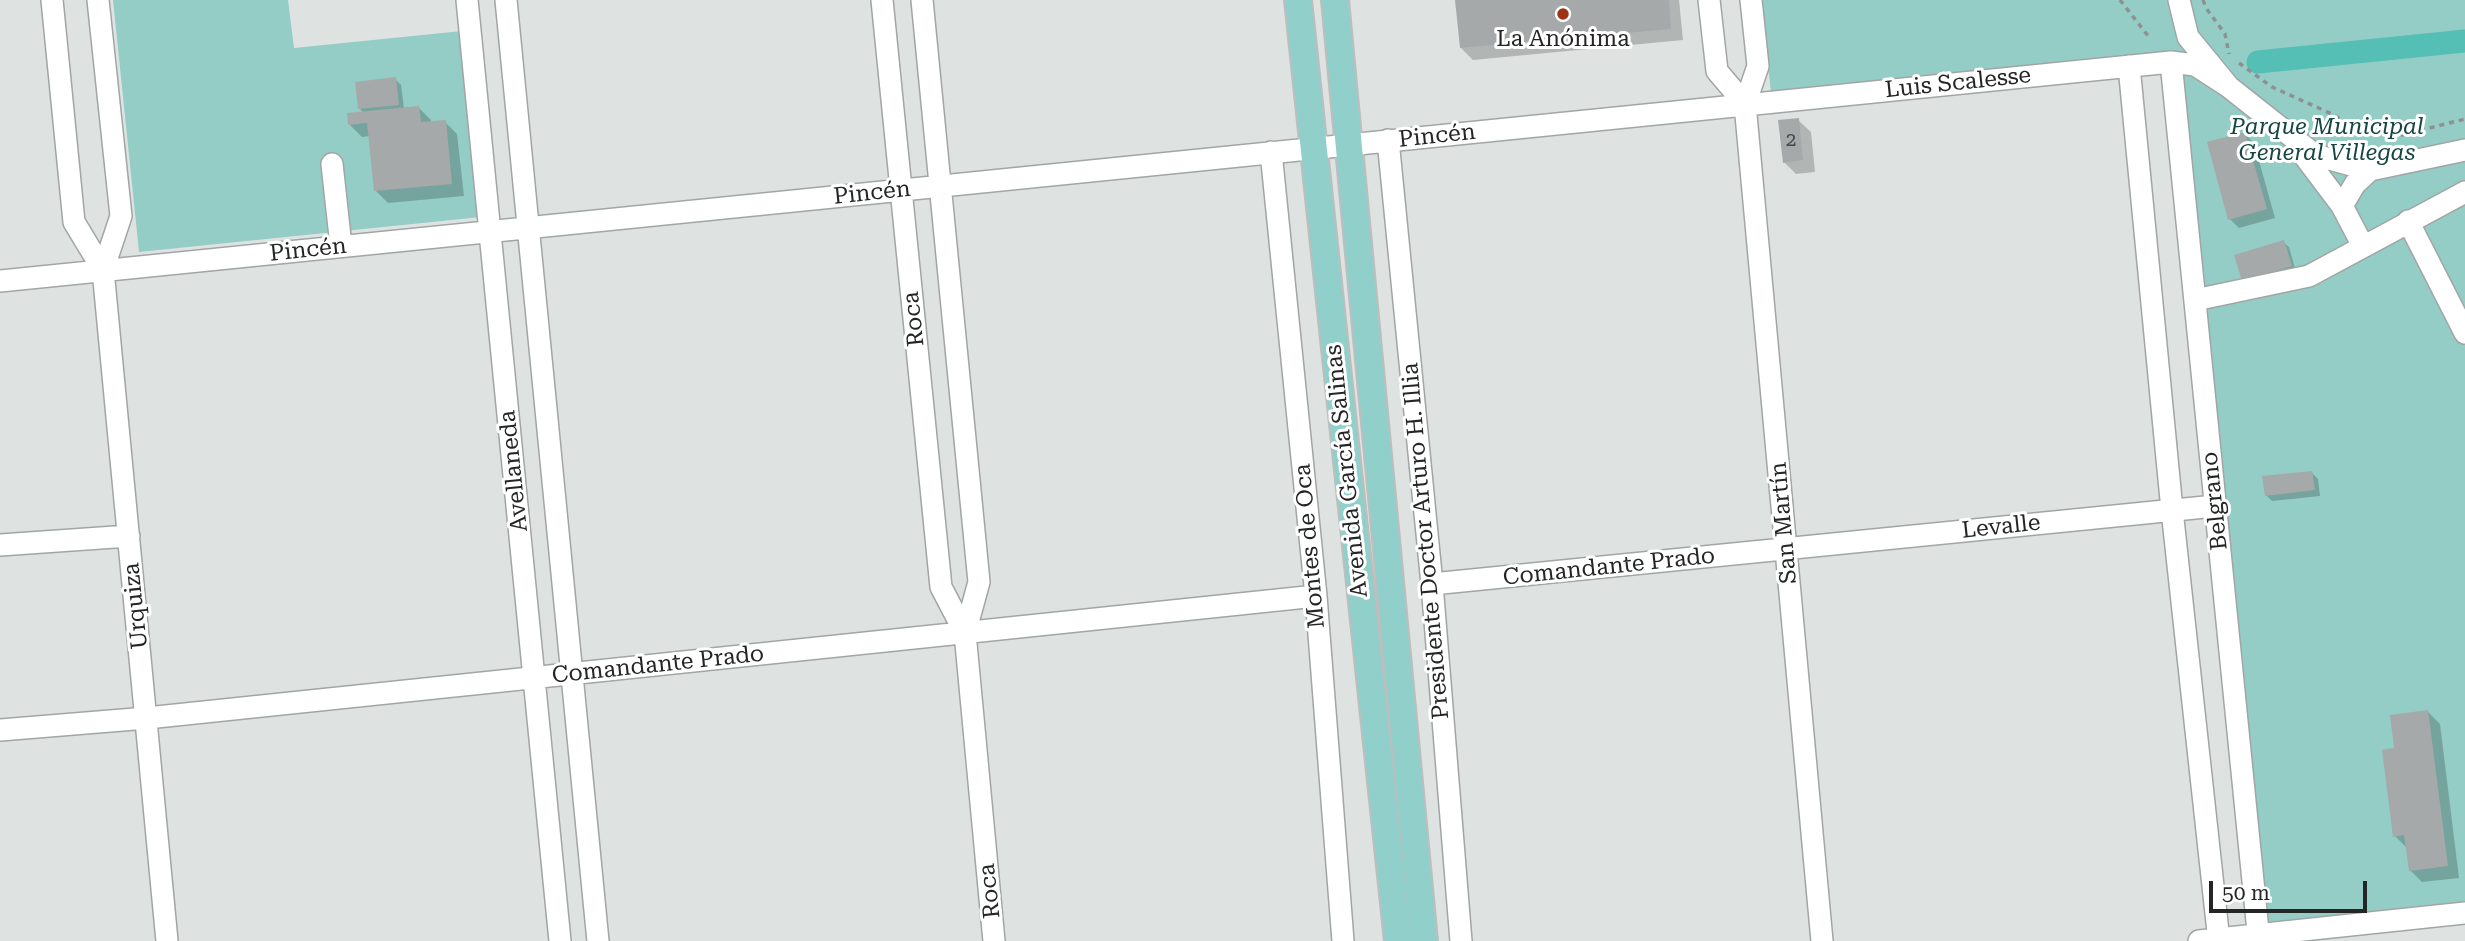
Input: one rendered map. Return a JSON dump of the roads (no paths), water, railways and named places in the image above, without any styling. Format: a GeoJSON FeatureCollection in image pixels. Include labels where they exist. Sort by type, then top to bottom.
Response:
{"type":"FeatureCollection","features":[{"type":"Feature","properties":{"kind":"main road","name":"Avenida García Salinas"},"geometry":{"type":"LineString","coordinates":[[1298,0],[1398,941]]}},
{"type":"Feature","properties":{"kind":"main road","name":"Avenida García Salinas"},"geometry":{"type":"LineString","coordinates":[[1335,0],[1424,941]]}},
{"type":"Feature","properties":{"kind":"street","name":"Urquiza"},"geometry":{"type":"LineString","coordinates":[[52,0],[74,222],[103,270]]}},
{"type":"Feature","properties":{"kind":"street","name":"Urquiza"},"geometry":{"type":"LineString","coordinates":[[98,0],[121,216],[103,270],[167,941]]}},
{"type":"Feature","properties":{"kind":"street","name":"Avellaneda"},"geometry":{"type":"LineString","coordinates":[[467,0],[560,941]]}},
{"type":"Feature","properties":{"kind":"street","name":"Avellaneda"},"geometry":{"type":"LineString","coordinates":[[506,0],[598,941]]}},
{"type":"Feature","properties":{"kind":"street","name":"Roca"},"geometry":{"type":"LineString","coordinates":[[882,0],[941,587],[965,633]]}},
{"type":"Feature","properties":{"kind":"street","name":"Roca"},"geometry":{"type":"LineString","coordinates":[[922,0],[979,582],[965,633],[994,941]]}},
{"type":"Feature","properties":{"kind":"street"},"geometry":{"type":"LineString","coordinates":[[1709,0],[1717,71],[1745,104]]}},
{"type":"Feature","properties":{"kind":"street","name":"San Martín"},"geometry":{"type":"LineString","coordinates":[[1751,0],[1758,66],[1745,104],[1822,941]]}},
{"type":"Feature","properties":{"kind":"street"},"geometry":{"type":"LineString","coordinates":[[2179,0],[2188,37],[2229,87]]}},
{"type":"Feature","properties":{"kind":"street"},"geometry":{"type":"LineString","coordinates":[[2171,62],[2184,53],[2188,37]]}},
{"type":"Feature","properties":{"kind":"street"},"geometry":{"type":"LineString","coordinates":[[2171,62],[2195,65],[2229,87],[2315,155],[2370,170],[2465,149]]}},
{"type":"Feature","properties":{"kind":"street","name":"Luis Scalesse"},"geometry":{"type":"LineString","coordinates":[[1745,104],[2171,62]]}},
{"type":"Feature","properties":{"kind":"street","name":"Belgrano"},"geometry":{"type":"LineString","coordinates":[[2171,62],[2258,938]]}},
{"type":"Feature","properties":{"kind":"street","name":"Belgrano"},"geometry":{"type":"LineString","coordinates":[[2129,66],[2212,940]]}},
{"type":"Feature","properties":{"kind":"street","name":"Pincén"},"geometry":{"type":"LineString","coordinates":[[0,281],[1745,104]]}},
{"type":"Feature","properties":{"kind":"street"},"geometry":{"type":"LineString","coordinates":[[2289,135],[2342,206],[2363,246]]}},
{"type":"Feature","properties":{"kind":"street","name":"Presidente Doctor Arturo H. Illia"},"geometry":{"type":"LineString","coordinates":[[1388,141],[1432,584],[1461,941]]}},
{"type":"Feature","properties":{"kind":"street","name":"Montes de Oca"},"geometry":{"type":"LineString","coordinates":[[1271,152],[1316,596],[1343,941]]}},
{"type":"Feature","properties":{"kind":"street"},"geometry":{"type":"LineString","coordinates":[[331,164],[341,246]]}},
{"type":"Feature","properties":{"kind":"street"},"geometry":{"type":"LineString","coordinates":[[2342,206],[2355,184],[2370,170]]}},
{"type":"Feature","properties":{"kind":"street"},"geometry":{"type":"LineString","coordinates":[[2195,300],[2309,276],[2465,192]]}},
{"type":"Feature","properties":{"kind":"street"},"geometry":{"type":"LineString","coordinates":[[2408,221],[2465,333]]}},
{"type":"Feature","properties":{"kind":"street","name":"Levalle"},"geometry":{"type":"LineString","coordinates":[[1786,549],[2215,506]]}},
{"type":"Feature","properties":{"kind":"street"},"geometry":{"type":"LineString","coordinates":[[0,545],[129,537]]}},
{"type":"Feature","properties":{"kind":"street","name":"Comandante Prado"},"geometry":{"type":"LineString","coordinates":[[1432,584],[1786,549]]}},
{"type":"Feature","properties":{"kind":"street","name":"Comandante Prado"},"geometry":{"type":"LineString","coordinates":[[0,730],[147,718],[1316,596]]}},
{"type":"Feature","properties":{"kind":"street"},"geometry":{"type":"LineString","coordinates":[[2212,940],[2258,938],[2465,913]]}},
{"type":"Feature","properties":{"kind":"waterway"},"geometry":{"type":"LineString","coordinates":[[2258,62],[2465,41]]}},
{"type":"Feature","properties":{"kind":"place","name":"La Anónima"},"geometry":{"type":"Point","coordinates":[1563,14]}},
{"type":"Feature","properties":{"kind":"park label","name":"Parque Municipal General Villegas"},"geometry":{"type":"Point","coordinates":[2327,140]}}]}
